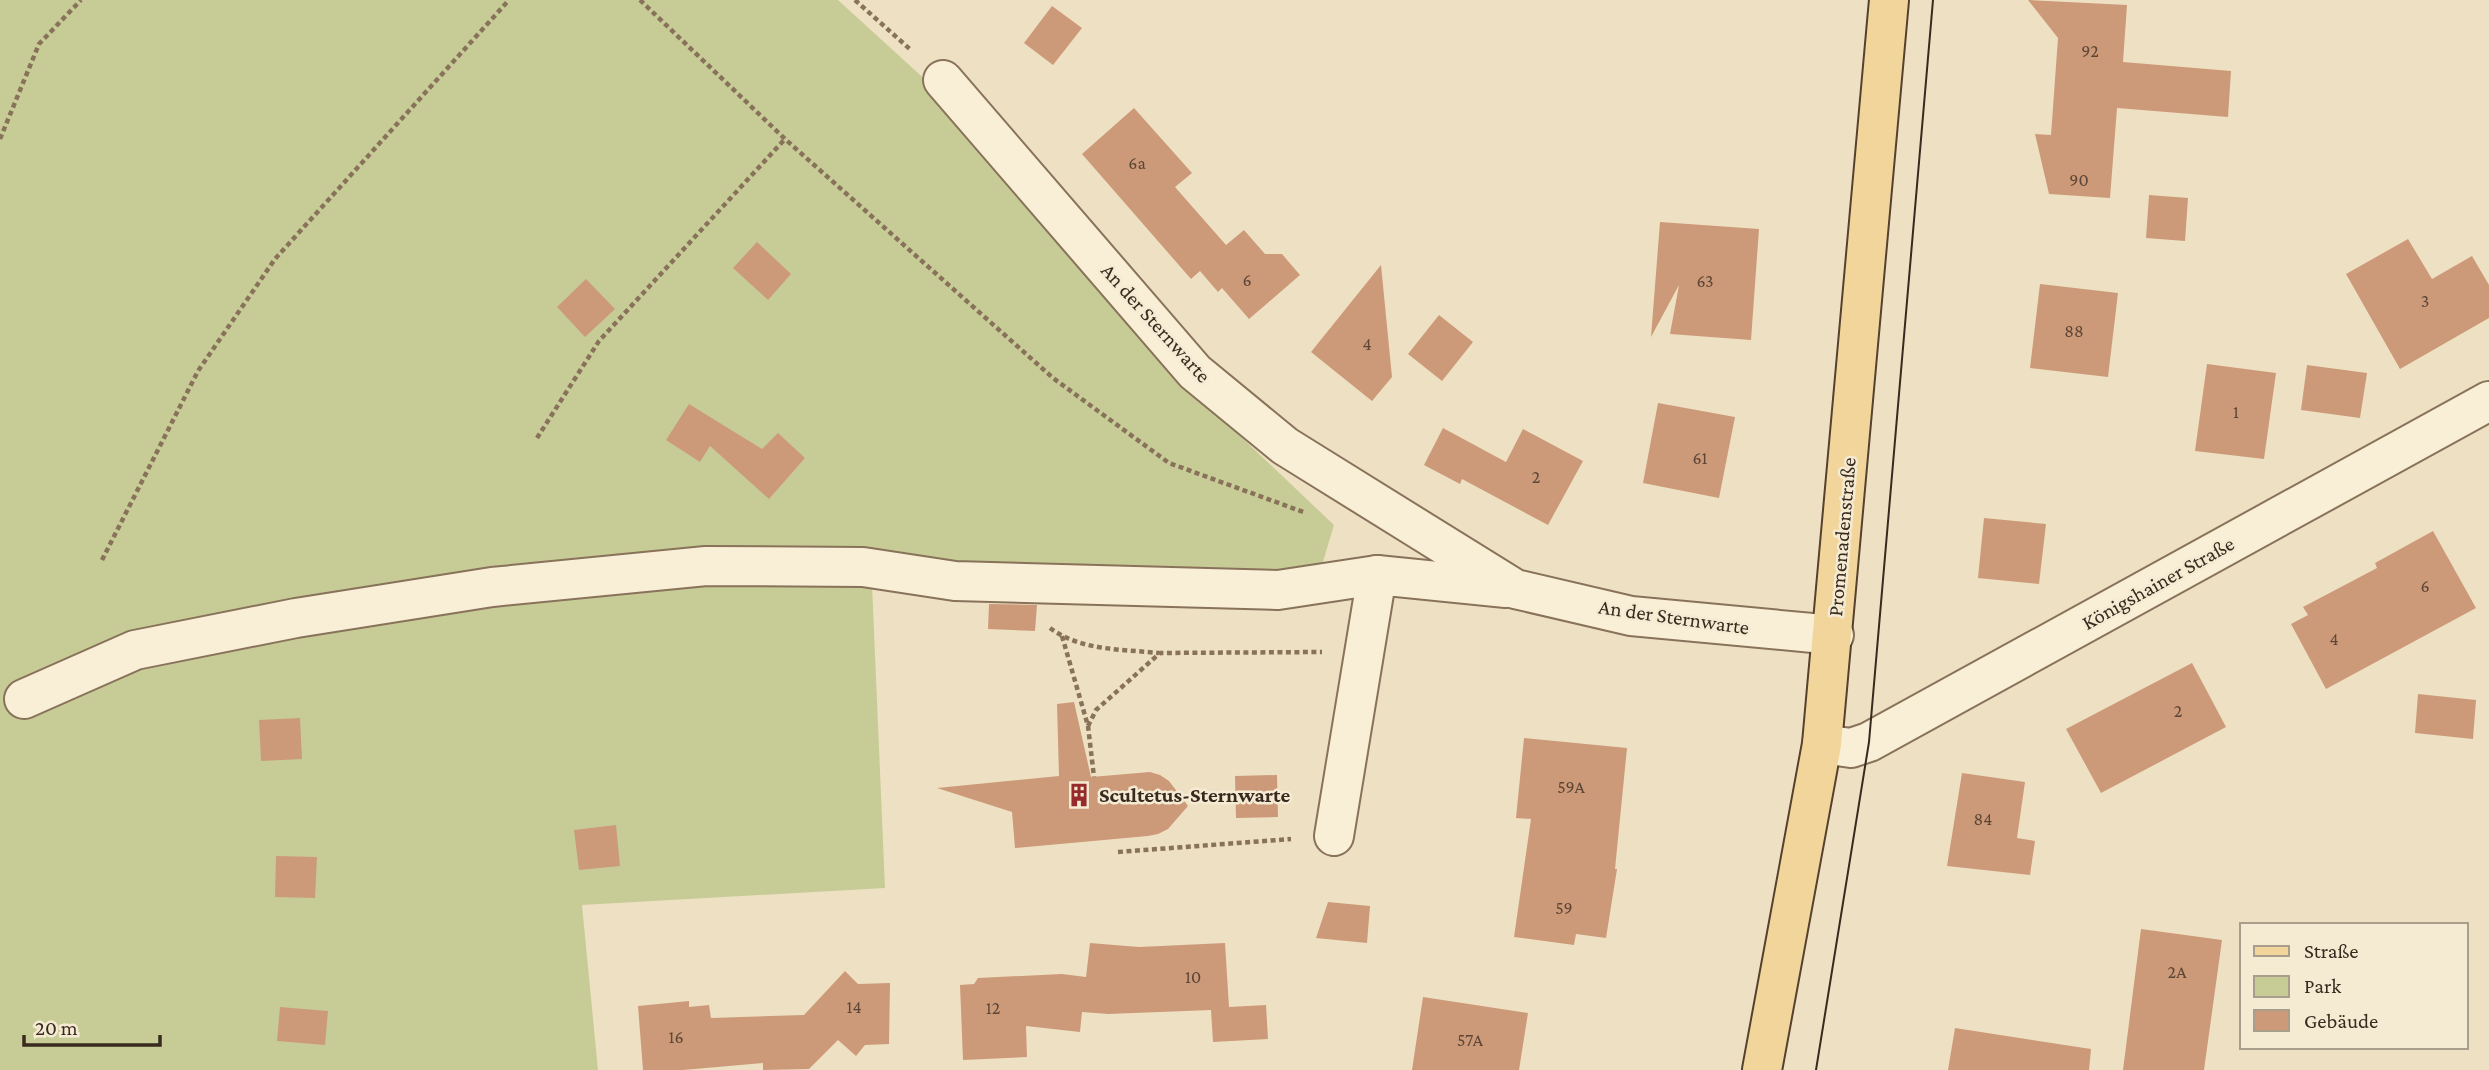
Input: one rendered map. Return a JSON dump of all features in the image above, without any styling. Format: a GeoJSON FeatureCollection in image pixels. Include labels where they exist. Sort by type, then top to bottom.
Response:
{"type":"FeatureCollection","features":[{"type":"Feature","properties":{"kind":"main road","name":"Promenadenstraße"},"geometry":{"type":"LineString","coordinates":[[1762,1070],[1822,744],[1834,635],[1889,0]]}},
{"type":"Feature","properties":{"kind":"street","name":"An der Sternwarte"},"geometry":{"type":"LineString","coordinates":[[943,80],[1195,372],[1285,446],[1515,589]]}},
{"type":"Feature","properties":{"kind":"street","name":"Königshainer Straße"},"geometry":{"type":"LineString","coordinates":[[1822,744],[1851,748],[1869,741],[2489,401]]}},
{"type":"Feature","properties":{"kind":"street","name":"An der Sternwarte"},"geometry":{"type":"LineString","coordinates":[[24,699],[135,650],[296,618],[492,587],[706,566],[863,567],[955,582],[1278,590],[1377,575],[1515,589],[1631,616],[1834,635]]}},
{"type":"Feature","properties":{"kind":"street"},"geometry":{"type":"LineString","coordinates":[[1334,835],[1377,575]]}},
{"type":"Feature","properties":{"kind":"path"},"geometry":{"type":"LineString","coordinates":[[0,139],[39,44],[81,0]]}},
{"type":"Feature","properties":{"kind":"path"},"geometry":{"type":"LineString","coordinates":[[102,559],[198,371],[275,259],[509,0]]}},
{"type":"Feature","properties":{"kind":"path"},"geometry":{"type":"LineString","coordinates":[[640,0],[785,139],[1053,378],[1170,463],[1310,514]]}},
{"type":"Feature","properties":{"kind":"path"},"geometry":{"type":"LineString","coordinates":[[855,0],[943,80]]}},
{"type":"Feature","properties":{"kind":"path"},"geometry":{"type":"LineString","coordinates":[[537,438],[599,341],[785,139]]}},
{"type":"Feature","properties":{"kind":"path"},"geometry":{"type":"LineString","coordinates":[[1045,624],[1062,636],[1085,646],[1160,653],[1363,652]]}},
{"type":"Feature","properties":{"kind":"path"},"geometry":{"type":"LineString","coordinates":[[1062,636],[1088,726],[1094,777]]}},
{"type":"Feature","properties":{"kind":"path"},"geometry":{"type":"LineString","coordinates":[[1088,726],[1096,710],[1160,653]]}},
{"type":"Feature","properties":{"kind":"path"},"geometry":{"type":"LineString","coordinates":[[1118,852],[1334,835]]}},
{"type":"Feature","properties":{"kind":"green space"},"geometry":{"type":"Polygon","coordinates":[[[0,0],[838,0],[930,84],[1220,417],[1334,525],[1319,575],[871,561],[885,888],[582,905],[598,1070],[0,1070],[0,0]]]}},
{"type":"Feature","properties":{"kind":"building"},"geometry":{"type":"Polygon","coordinates":[[[2028,0],[2127,5],[2123,62],[2231,71],[2228,117],[2117,108],[2110,198],[2049,194],[2035,134],[2051,135],[2058,38],[2028,0]]]}},
{"type":"Feature","properties":{"kind":"building"},"geometry":{"type":"Polygon","coordinates":[[[1052,6],[1082,28],[1053,65],[1024,43],[1052,6]]]}},
{"type":"Feature","properties":{"kind":"building"},"geometry":{"type":"Polygon","coordinates":[[[1134,108],[1192,173],[1175,187],[1226,245],[1244,230],[1265,254],[1282,254],[1300,275],[1249,319],[1222,288],[1218,292],[1200,271],[1191,279],[1082,154],[1134,108]]]}},
{"type":"Feature","properties":{"kind":"building"},"geometry":{"type":"Polygon","coordinates":[[[2149,195],[2188,198],[2185,241],[2146,238],[2149,195]]]}},
{"type":"Feature","properties":{"kind":"building"},"geometry":{"type":"Polygon","coordinates":[[[1660,222],[1759,229],[1751,340],[1670,334],[1679,285],[1651,337],[1660,222]]]}},
{"type":"Feature","properties":{"kind":"building"},"geometry":{"type":"Polygon","coordinates":[[[2408,239],[2432,279],[2472,256],[2489,285],[2489,318],[2400,369],[2346,274],[2408,239]]]}},
{"type":"Feature","properties":{"kind":"building"},"geometry":{"type":"Polygon","coordinates":[[[757,242],[791,274],[768,300],[733,268],[757,242]]]}},
{"type":"Feature","properties":{"kind":"building"},"geometry":{"type":"Polygon","coordinates":[[[1381,265],[1392,377],[1372,401],[1311,352],[1381,265]]]}},
{"type":"Feature","properties":{"kind":"building"},"geometry":{"type":"Polygon","coordinates":[[[586,279],[615,309],[585,337],[557,307],[586,279]]]}},
{"type":"Feature","properties":{"kind":"building"},"geometry":{"type":"Polygon","coordinates":[[[2040,284],[2118,293],[2108,377],[2030,368],[2040,284]]]}},
{"type":"Feature","properties":{"kind":"building"},"geometry":{"type":"Polygon","coordinates":[[[1439,315],[1473,342],[1442,381],[1408,354],[1439,315]]]}},
{"type":"Feature","properties":{"kind":"building"},"geometry":{"type":"Polygon","coordinates":[[[2207,364],[2276,373],[2264,459],[2195,451],[2207,364]]]}},
{"type":"Feature","properties":{"kind":"building"},"geometry":{"type":"Polygon","coordinates":[[[2307,365],[2367,373],[2360,418],[2301,410],[2307,365]]]}},
{"type":"Feature","properties":{"kind":"building"},"geometry":{"type":"Polygon","coordinates":[[[1658,403],[1735,417],[1719,498],[1643,483],[1658,403]]]}},
{"type":"Feature","properties":{"kind":"building"},"geometry":{"type":"Polygon","coordinates":[[[689,404],[762,449],[778,433],[805,458],[769,499],[710,446],[700,462],[666,440],[689,404]]]}},
{"type":"Feature","properties":{"kind":"building"},"geometry":{"type":"Polygon","coordinates":[[[1443,428],[1506,462],[1523,429],[1583,461],[1548,525],[1462,479],[1460,484],[1424,465],[1443,428]]]}},
{"type":"Feature","properties":{"kind":"building"},"geometry":{"type":"Polygon","coordinates":[[[1984,518],[2046,524],[2039,584],[1978,578],[1984,518]]]}},
{"type":"Feature","properties":{"kind":"building"},"geometry":{"type":"Polygon","coordinates":[[[2433,531],[2476,608],[2326,689],[2291,624],[2308,615],[2303,607],[2377,568],[2375,563],[2433,531]]]}},
{"type":"Feature","properties":{"kind":"building"},"geometry":{"type":"Polygon","coordinates":[[[989,604],[1037,605],[1035,631],[988,629],[989,604]]]}},
{"type":"Feature","properties":{"kind":"building"},"geometry":{"type":"Polygon","coordinates":[[[2192,663],[2226,727],[2101,793],[2066,729],[2192,663]]]}},
{"type":"Feature","properties":{"kind":"building"},"geometry":{"type":"Polygon","coordinates":[[[2418,694],[2476,700],[2473,739],[2415,733],[2418,694]]]}},
{"type":"Feature","properties":{"kind":"building","name":"Scultetus-Sternwarte"},"geometry":{"type":"Polygon","coordinates":[[[1074,702],[1091,777],[1150,772],[1169,781],[1188,806],[1168,829],[1148,836],[1015,848],[1012,812],[937,788],[1059,776],[1057,704],[1074,702]]]}},
{"type":"Feature","properties":{"kind":"building"},"geometry":{"type":"Polygon","coordinates":[[[300,718],[302,759],[261,761],[259,720],[300,718]]]}},
{"type":"Feature","properties":{"kind":"building"},"geometry":{"type":"Polygon","coordinates":[[[1524,738],[1627,748],[1617,869],[1606,938],[1576,934],[1574,945],[1514,937],[1531,819],[1516,818],[1524,738]]]}},
{"type":"Feature","properties":{"kind":"building"},"geometry":{"type":"Polygon","coordinates":[[[1962,773],[2025,782],[2017,838],[2035,841],[2030,875],[1947,866],[1962,773]]]}},
{"type":"Feature","properties":{"kind":"building"},"geometry":{"type":"Polygon","coordinates":[[[1277,775],[1278,817],[1236,818],[1235,776],[1277,775]]]}},
{"type":"Feature","properties":{"kind":"building"},"geometry":{"type":"Polygon","coordinates":[[[616,825],[620,866],[579,870],[574,830],[616,825]]]}},
{"type":"Feature","properties":{"kind":"building"},"geometry":{"type":"Polygon","coordinates":[[[276,856],[317,857],[315,898],[275,897],[276,856]]]}},
{"type":"Feature","properties":{"kind":"building"},"geometry":{"type":"Polygon","coordinates":[[[1328,902],[1370,906],[1367,943],[1316,938],[1328,902]]]}},
{"type":"Feature","properties":{"kind":"building"},"geometry":{"type":"Polygon","coordinates":[[[2141,929],[2222,940],[2204,1070],[2123,1070],[2141,929]]]}},
{"type":"Feature","properties":{"kind":"building"},"geometry":{"type":"Polygon","coordinates":[[[1090,943],[1139,947],[1225,943],[1229,1007],[1266,1005],[1268,1039],[1213,1042],[1211,1010],[1108,1014],[1082,1012],[1080,1032],[1026,1026],[1027,1057],[963,1060],[960,985],[974,984],[978,978],[1062,974],[1086,977],[1090,943]]]}},
{"type":"Feature","properties":{"kind":"building"},"geometry":{"type":"Polygon","coordinates":[[[845,971],[858,984],[890,983],[889,1044],[865,1045],[856,1056],[838,1040],[809,1069],[763,1070],[763,1063],[683,1070],[643,1070],[638,1006],[689,1001],[689,1007],[709,1005],[711,1018],[804,1015],[845,971]]]}},
{"type":"Feature","properties":{"kind":"building"},"geometry":{"type":"Polygon","coordinates":[[[1423,997],[1528,1013],[1519,1070],[1412,1070],[1423,997]]]}},
{"type":"Feature","properties":{"kind":"building"},"geometry":{"type":"Polygon","coordinates":[[[280,1007],[328,1011],[325,1045],[277,1041],[280,1007]]]}},
{"type":"Feature","properties":{"kind":"building"},"geometry":{"type":"Polygon","coordinates":[[[1955,1028],[2091,1049],[2089,1070],[1948,1070],[1955,1028]]]}},
{"type":"Feature","properties":{"kind":"tram line"},"geometry":{"type":"LineString","coordinates":[[1816,1070],[1869,742],[1933,0]]}},
{"type":"Feature","properties":{"kind":"place","name":"Scultetus-Sternwarte"},"geometry":{"type":"Point","coordinates":[1079,795]}}]}
